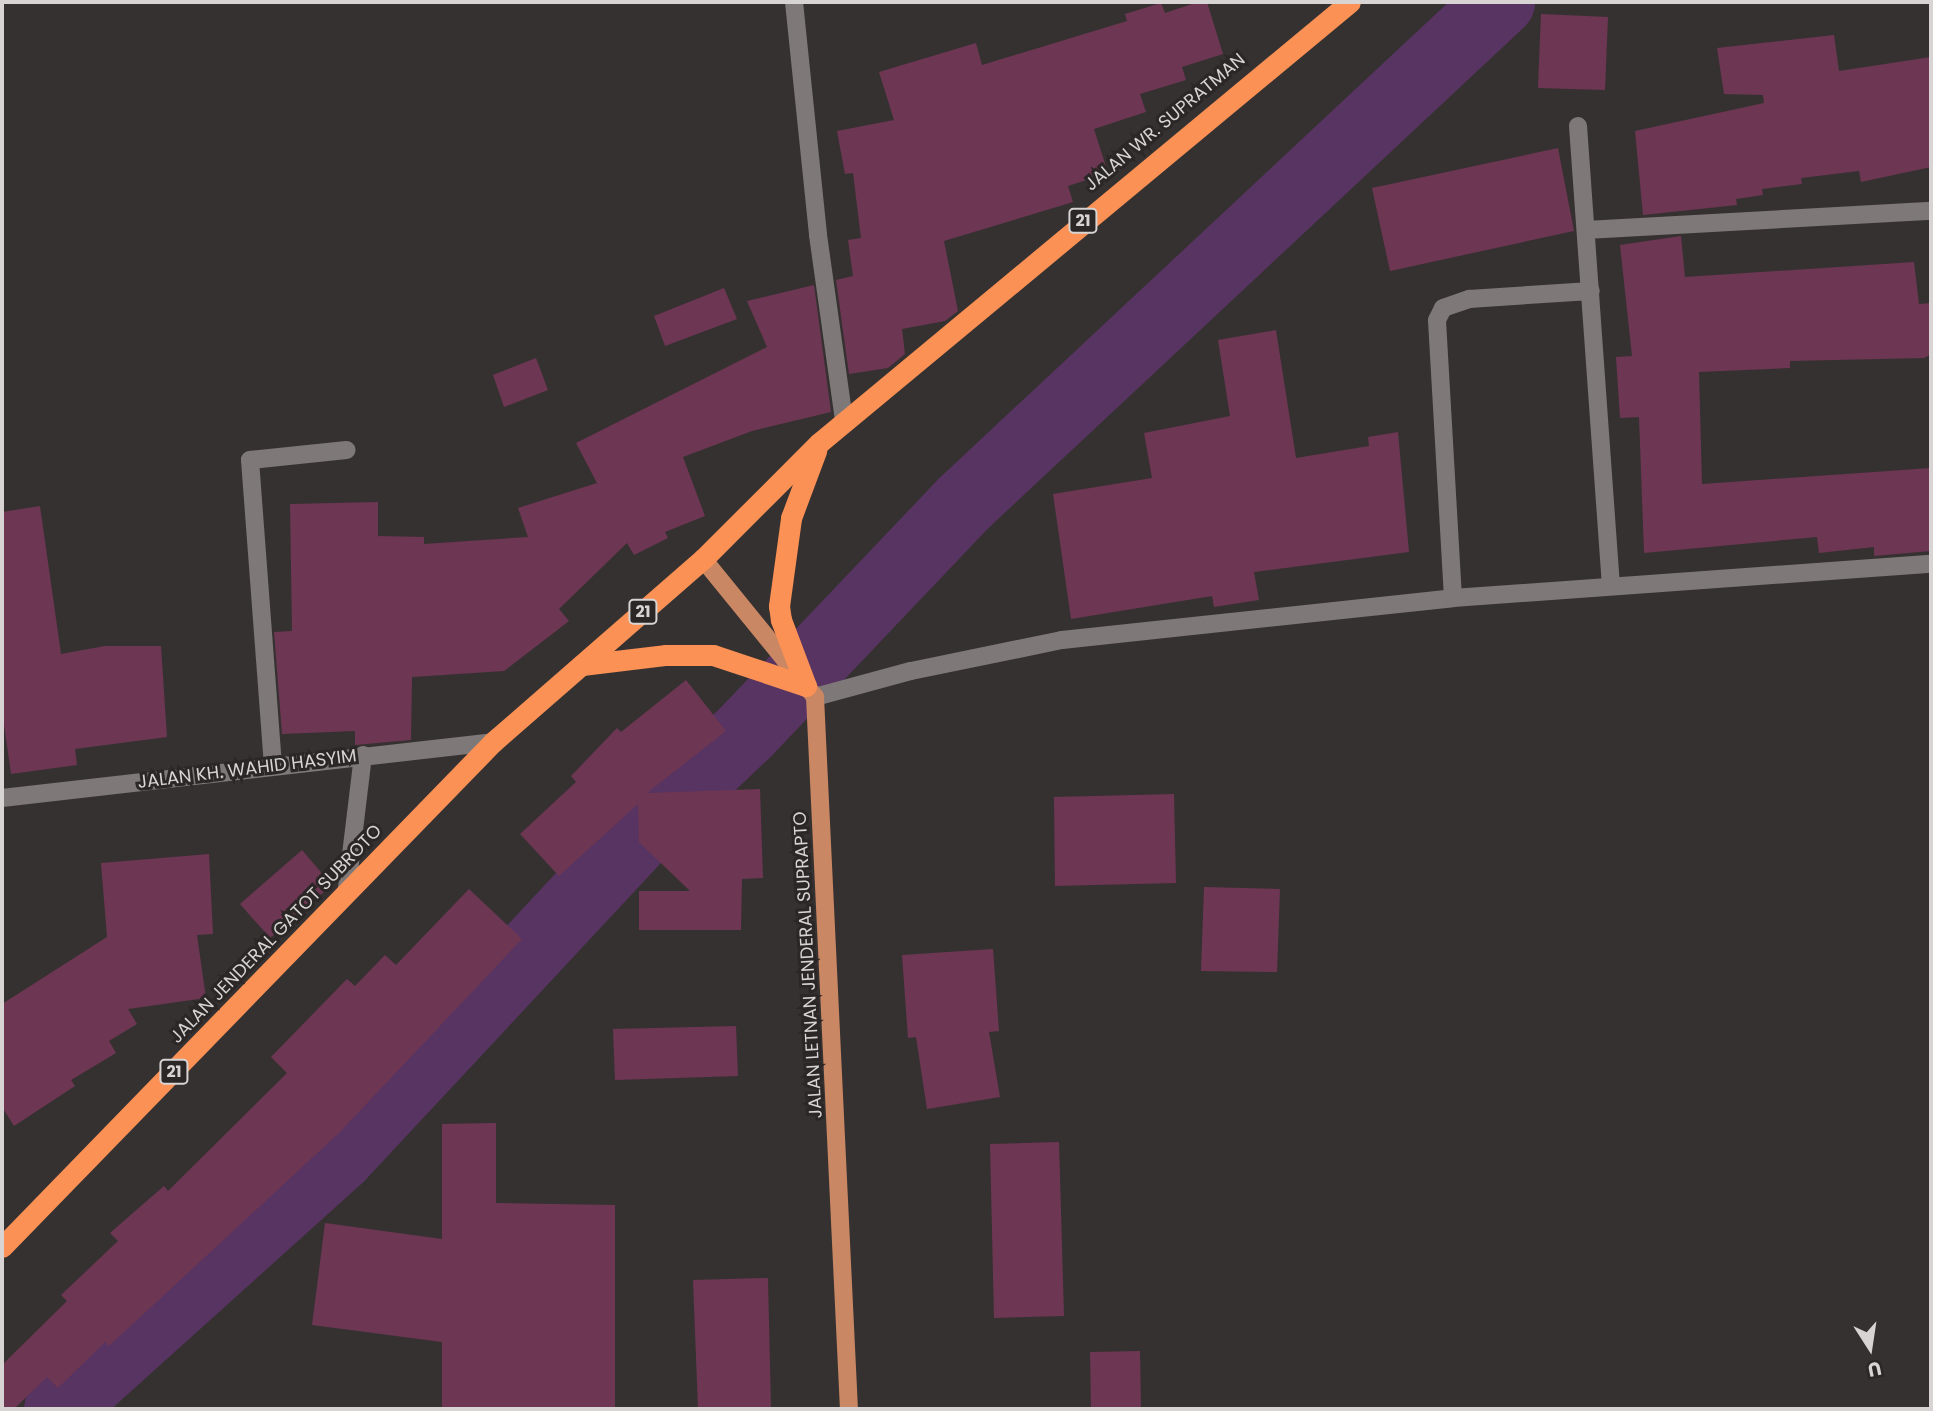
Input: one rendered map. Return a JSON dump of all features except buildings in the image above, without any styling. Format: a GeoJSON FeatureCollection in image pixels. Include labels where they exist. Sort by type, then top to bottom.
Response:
{"type":"FeatureCollection","features":[{"type":"Feature","properties":{"kind":"highway","name":"JALAN WR. SUPRATMAN"},"geometry":{"type":"LineString","coordinates":[[819,443],[1350,2]]}},
{"type":"Feature","properties":{"kind":"highway","name":"21"},"geometry":{"type":"LineString","coordinates":[[493,741],[703,559],[819,443]]}},
{"type":"Feature","properties":{"kind":"highway"},"geometry":{"type":"LineString","coordinates":[[798,679],[781,621],[780,580],[791,518],[819,443]]}},
{"type":"Feature","properties":{"kind":"highway"},"geometry":{"type":"LineString","coordinates":[[582,665],[666,655],[713,655],[798,679]]}},
{"type":"Feature","properties":{"kind":"highway","name":"JALAN JENDERAL GATOT SUBROTO"},"geometry":{"type":"LineString","coordinates":[[2,1247],[346,896],[493,741]]}},
{"type":"Feature","properties":{"kind":"main road"},"geometry":{"type":"LineString","coordinates":[[703,559],[798,679]]}},
{"type":"Feature","properties":{"kind":"main road","name":"JALAN LETNAN JENDERAL SUPRAPTO"},"geometry":{"type":"LineString","coordinates":[[798,679],[849,1409]]}},
{"type":"Feature","properties":{"kind":"street"},"geometry":{"type":"LineString","coordinates":[[794,2],[818,235],[844,421]]}},
{"type":"Feature","properties":{"kind":"street"},"geometry":{"type":"LineString","coordinates":[[1578,126],[1611,586]]}},
{"type":"Feature","properties":{"kind":"street"},"geometry":{"type":"LineString","coordinates":[[1586,230],[1931,211]]}},
{"type":"Feature","properties":{"kind":"street"},"geometry":{"type":"LineString","coordinates":[[1452,598],[1437,320],[1443,308],[1469,299],[1591,291]]}},
{"type":"Feature","properties":{"kind":"street"},"geometry":{"type":"LineString","coordinates":[[273,766],[250,460],[346,450]]}},
{"type":"Feature","properties":{"kind":"street"},"geometry":{"type":"LineString","coordinates":[[798,679],[911,671],[1062,640],[1452,598],[1931,564]]}},
{"type":"Feature","properties":{"kind":"street","name":"JALAN KH. WAHID HASYIM"},"geometry":{"type":"LineString","coordinates":[[2,798],[493,741]]}},
{"type":"Feature","properties":{"kind":"street"},"geometry":{"type":"LineString","coordinates":[[346,896],[363,755]]}},
{"type":"Feature","properties":{"kind":"waterway"},"geometry":{"type":"LineString","coordinates":[[59,1409],[339,1157],[649,824],[745,733],[964,503],[1500,2]]}}]}
